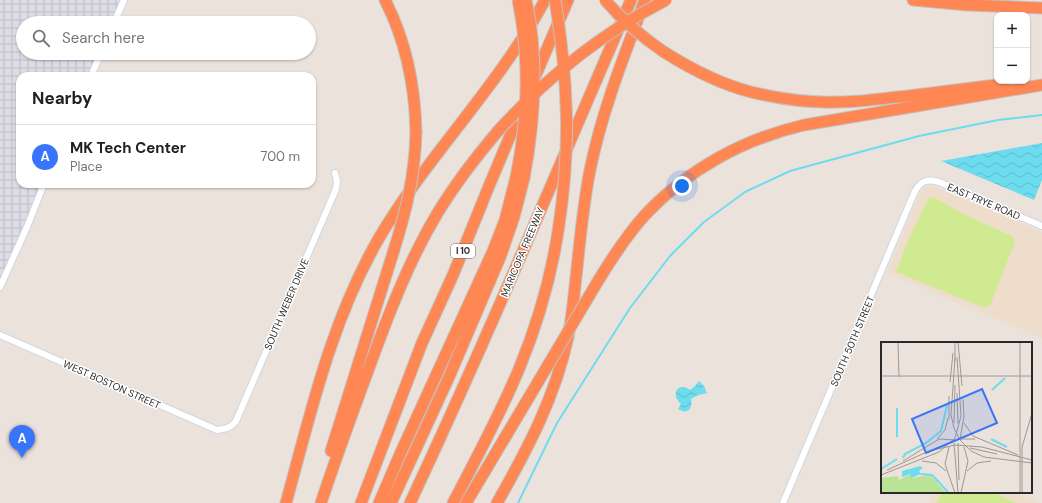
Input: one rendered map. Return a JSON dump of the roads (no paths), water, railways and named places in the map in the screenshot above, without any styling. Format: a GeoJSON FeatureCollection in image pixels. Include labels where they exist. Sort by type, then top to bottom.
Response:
{"type":"FeatureCollection","features":[{"type":"Feature","properties":{"kind":"highway"},"geometry":{"type":"LineString","coordinates":[[315,503],[393,253],[412,183],[416,132],[414,96],[407,60],[400,36],[385,0]]}},
{"type":"Feature","properties":{"kind":"highway"},"geometry":{"type":"LineString","coordinates":[[379,503],[398,458],[494,250],[505,220],[516,177],[523,135],[526,89],[524,48],[518,0]]}},
{"type":"Feature","properties":{"kind":"highway"},"geometry":{"type":"LineString","coordinates":[[391,503],[436,405],[505,244],[514,217],[524,178],[531,139],[534,83],[532,41],[526,0]]}},
{"type":"Feature","properties":{"kind":"highway"},"geometry":{"type":"LineString","coordinates":[[286,503],[331,344],[349,298],[369,258],[388,225],[415,184],[509,60],[544,0]]}},
{"type":"Feature","properties":{"kind":"highway"},"geometry":{"type":"LineString","coordinates":[[453,503],[520,367],[541,308],[552,267],[565,173],[567,116],[563,54],[555,0]]}},
{"type":"Feature","properties":{"kind":"highway","name":"I 10"},"geometry":{"type":"LineString","coordinates":[[361,503],[422,343],[453,275],[492,178],[568,0]]}},
{"type":"Feature","properties":{"kind":"highway"},"geometry":{"type":"LineString","coordinates":[[605,0],[645,39],[692,69],[727,84],[763,95],[801,101],[850,102],[1002,84]]}},
{"type":"Feature","properties":{"kind":"highway","name":"MARICOPA FREEWAY"},"geometry":{"type":"LineString","coordinates":[[410,503],[472,370],[631,0]]}},
{"type":"Feature","properties":{"kind":"highway"},"geometry":{"type":"LineString","coordinates":[[497,503],[538,427],[551,397],[561,367],[571,324],[583,209],[593,156],[607,105],[645,0]]}},
{"type":"Feature","properties":{"kind":"highway"},"geometry":{"type":"LineString","coordinates":[[321,503],[388,317],[409,267],[430,226],[449,194],[498,131],[538,90],[573,60],[614,30],[666,0]]}},
{"type":"Feature","properties":{"kind":"highway"},"geometry":{"type":"LineString","coordinates":[[913,0],[967,5],[1042,8]]}},
{"type":"Feature","properties":{"kind":"highway"},"geometry":{"type":"LineString","coordinates":[[1030,80],[1042,78]]}},
{"type":"Feature","properties":{"kind":"highway"},"geometry":{"type":"LineString","coordinates":[[466,503],[622,242],[654,206],[692,173],[735,149],[769,135],[804,125],[1042,85]]}},
{"type":"Feature","properties":{"kind":"street"},"geometry":{"type":"LineString","coordinates":[[117,16],[124,0]]}},
{"type":"Feature","properties":{"kind":"street"},"geometry":{"type":"LineString","coordinates":[[93,72],[98,60]]}},
{"type":"Feature","properties":{"kind":"street","name":"SOUTH WEBER DRIVE"},"geometry":{"type":"LineString","coordinates":[[225,430],[233,426],[236,421],[336,189],[337,181],[335,173]]}},
{"type":"Feature","properties":{"kind":"street","name":"EAST FRYE ROAD"},"geometry":{"type":"LineString","coordinates":[[924,181],[931,180],[939,182],[1042,226]]}},
{"type":"Feature","properties":{"kind":"street","name":"SOUTH 50TH STREET"},"geometry":{"type":"LineString","coordinates":[[783,503],[915,191],[924,181]]}},
{"type":"Feature","properties":{"kind":"street"},"geometry":{"type":"LineString","coordinates":[[0,287],[42,188]]}},
{"type":"Feature","properties":{"kind":"street","name":"WEST BOSTON STREET"},"geometry":{"type":"LineString","coordinates":[[0,335],[217,430],[225,430]]}},
{"type":"Feature","properties":{"kind":"water"},"geometry":{"type":"Polygon","coordinates":[[[1042,143],[1042,180],[1034,200],[941,161],[1042,143]]]}},
{"type":"Feature","properties":{"kind":"water"},"geometry":{"type":"Polygon","coordinates":[[[699,381],[704,386],[707,393],[698,395],[691,399],[691,406],[689,410],[681,411],[678,409],[681,404],[676,397],[677,390],[682,387],[690,390],[699,381]]]}},
{"type":"Feature","properties":{"kind":"waterway"},"geometry":{"type":"LineString","coordinates":[[518,503],[557,423],[630,308],[670,256],[704,222],[745,192],[790,171],[919,136],[998,120],[1042,115]]}},
{"type":"Feature","properties":{"kind":"place","name":"MK Tech Center"},"geometry":{"type":"Point","coordinates":[22,458]}}]}
